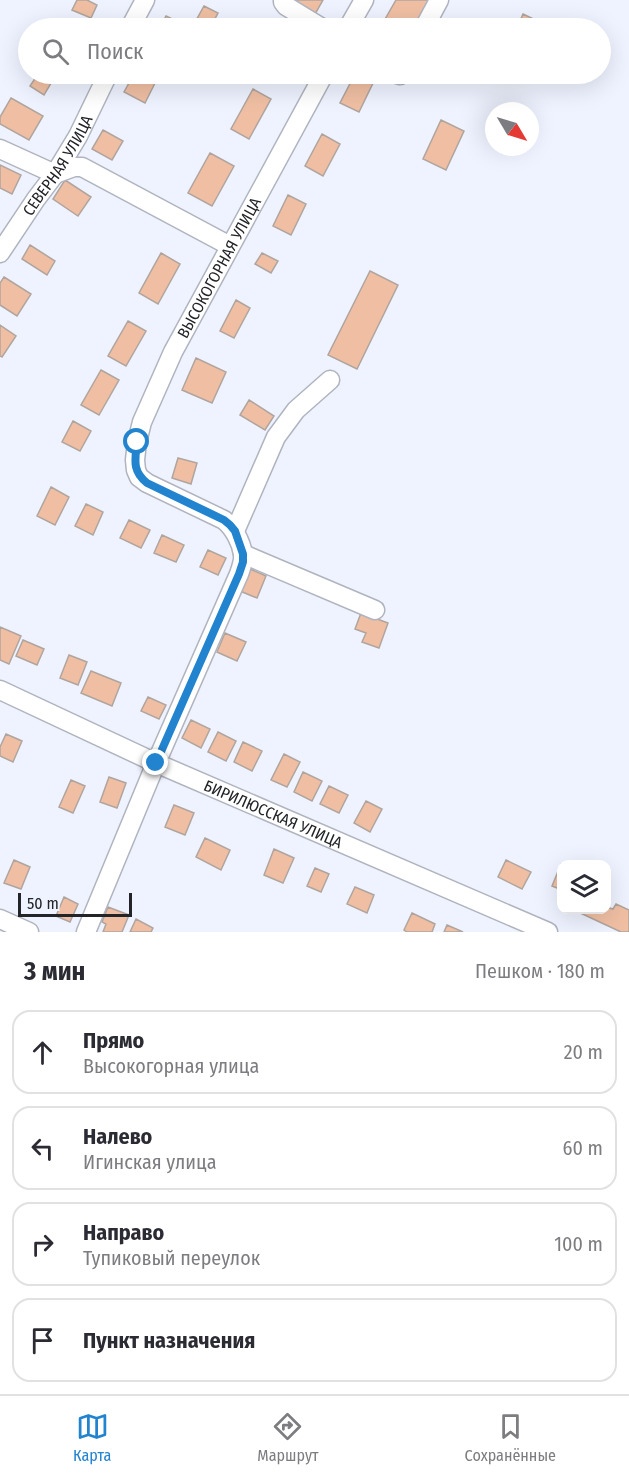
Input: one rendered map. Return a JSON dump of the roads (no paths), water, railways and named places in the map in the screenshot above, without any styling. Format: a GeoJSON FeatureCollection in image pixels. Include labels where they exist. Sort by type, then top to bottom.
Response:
{"type":"FeatureCollection","features":[{"type":"Feature","properties":{"kind":"street"},"geometry":{"type":"LineString","coordinates":[[135,18],[145,0]]}},
{"type":"Feature","properties":{"kind":"street"},"geometry":{"type":"LineString","coordinates":[[283,0],[286,6],[305,18]]}},
{"type":"Feature","properties":{"kind":"street"},"geometry":{"type":"LineString","coordinates":[[354,18],[364,0]]}},
{"type":"Feature","properties":{"kind":"street"},"geometry":{"type":"LineString","coordinates":[[429,18],[439,0]]}},
{"type":"Feature","properties":{"kind":"street","name":"СЕВЕРНАЯ УЛИЦА"},"geometry":{"type":"LineString","coordinates":[[0,254],[55,174],[78,136],[103,84]]}},
{"type":"Feature","properties":{"kind":"street","name":"ВЫСОКОГОРНАЯ УЛИЦА"},"geometry":{"type":"LineString","coordinates":[[235,531],[224,520],[139,477],[135,460],[137,442],[142,422],[173,352],[319,84]]}},
{"type":"Feature","properties":{"kind":"street"},"geometry":{"type":"LineString","coordinates":[[0,149],[55,174],[74,167],[82,167],[230,246]]}},
{"type":"Feature","properties":{"kind":"street"},"geometry":{"type":"LineString","coordinates":[[86,932],[156,763],[239,574],[243,554],[235,531],[276,437],[296,410],[330,380]]}},
{"type":"Feature","properties":{"kind":"street"},"geometry":{"type":"LineString","coordinates":[[243,554],[375,610]]}},
{"type":"Feature","properties":{"kind":"street","name":"БИРИЛЮССКАЯ УЛИЦА"},"geometry":{"type":"LineString","coordinates":[[0,690],[156,763],[548,932]]}},
{"type":"Feature","properties":{"kind":"street"},"geometry":{"type":"LineString","coordinates":[[0,919],[29,932]]}}]}
